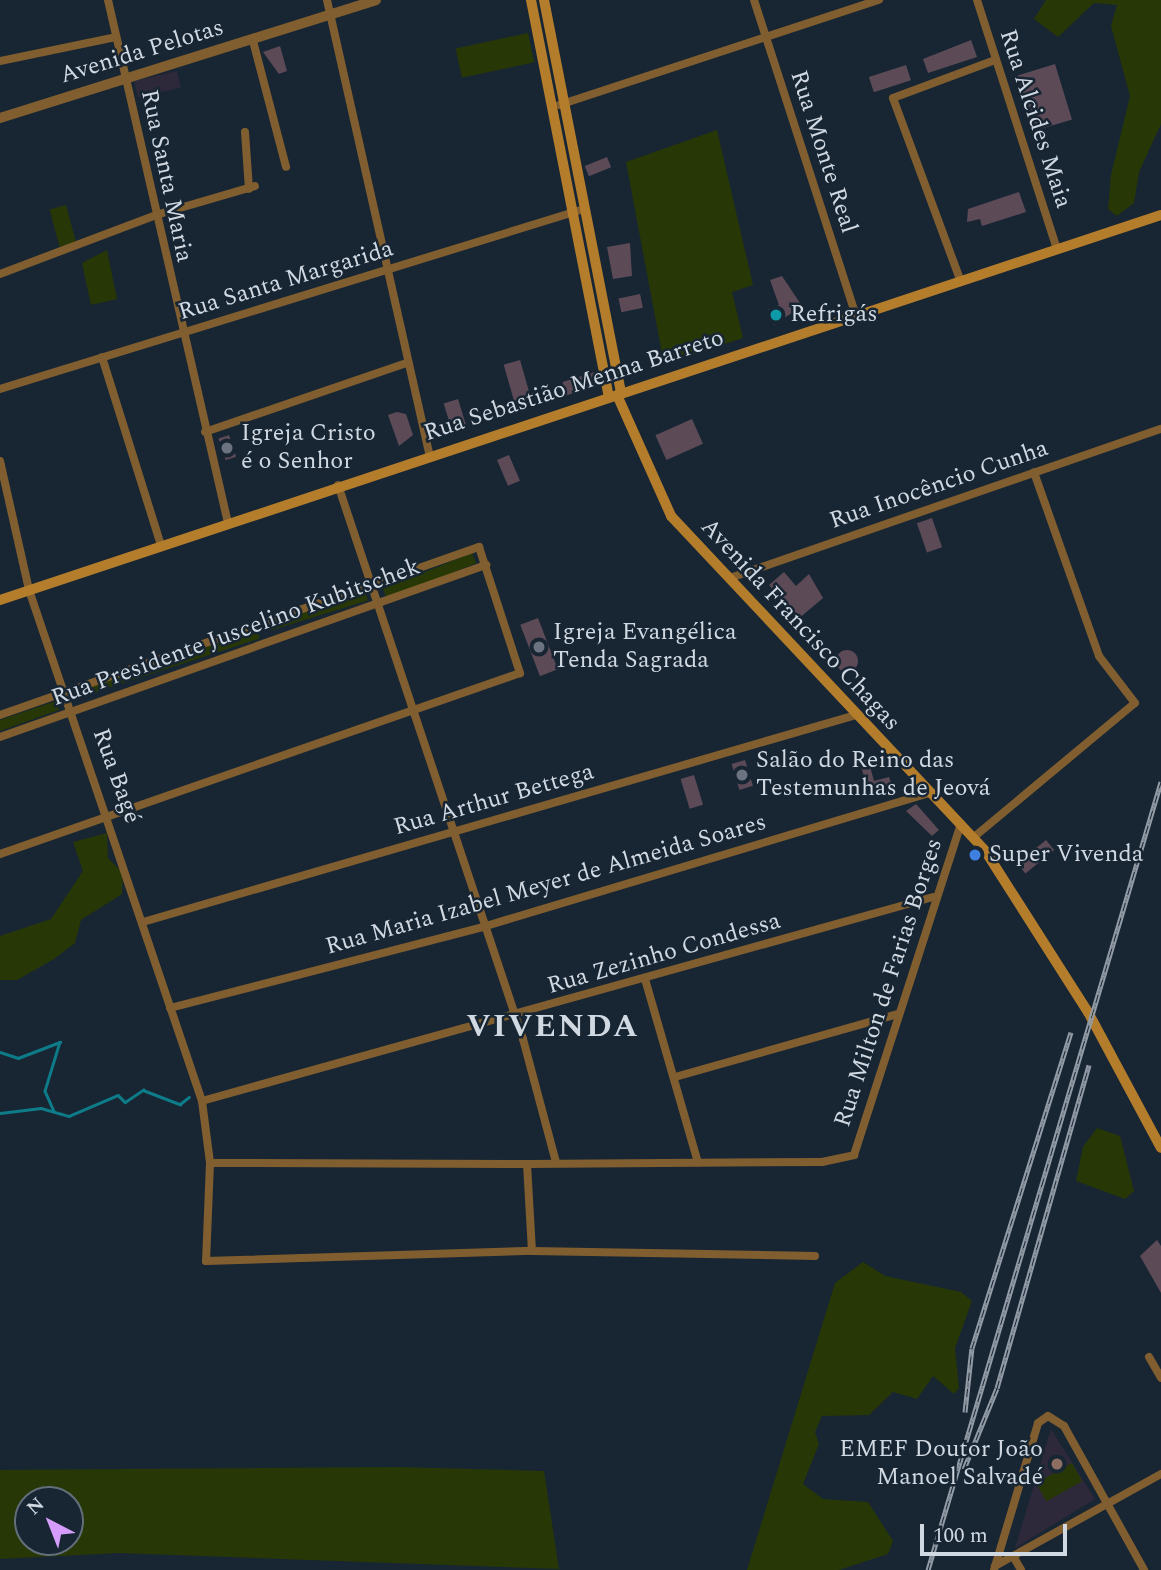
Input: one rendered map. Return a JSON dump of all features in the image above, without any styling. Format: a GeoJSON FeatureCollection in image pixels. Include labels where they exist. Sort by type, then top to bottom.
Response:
{"type":"FeatureCollection","features":[{"type":"Feature","properties":{"kind":"main road","name":"Avenida Francisco Chagas"},"geometry":{"type":"LineString","coordinates":[[531,0],[572,212],[616,395],[659,499],[856,715],[974,837],[1088,1012],[1159,1141]]}},
{"type":"Feature","properties":{"kind":"main road","name":"Avenida Francisco Chagas"},"geometry":{"type":"LineString","coordinates":[[544,0],[616,395]]}},
{"type":"Feature","properties":{"kind":"main road","name":"Rua Sebastião Menna Barreto"},"geometry":{"type":"LineString","coordinates":[[0,600],[429,454],[1161,215]]}},
{"type":"Feature","properties":{"kind":"street","name":"Rua Santa Maria"},"geometry":{"type":"LineString","coordinates":[[108,0],[180,334],[228,523]]}},
{"type":"Feature","properties":{"kind":"street"},"geometry":{"type":"LineString","coordinates":[[327,0],[429,454]]}},
{"type":"Feature","properties":{"kind":"street","name":"Avenida Pelotas"},"geometry":{"type":"LineString","coordinates":[[0,118],[253,41],[376,0]]}},
{"type":"Feature","properties":{"kind":"street","name":"Rua Monte Real"},"geometry":{"type":"LineString","coordinates":[[754,0],[856,316]]}},
{"type":"Feature","properties":{"kind":"street"},"geometry":{"type":"LineString","coordinates":[[552,107],[879,0]]}},
{"type":"Feature","properties":{"kind":"street","name":"Rua Alcides Maia"},"geometry":{"type":"LineString","coordinates":[[977,0],[1057,249]]}},
{"type":"Feature","properties":{"kind":"street"},"geometry":{"type":"LineString","coordinates":[[0,61],[116,37]]}},
{"type":"Feature","properties":{"kind":"street"},"geometry":{"type":"LineString","coordinates":[[253,41],[286,167]]}},
{"type":"Feature","properties":{"kind":"street"},"geometry":{"type":"LineString","coordinates":[[961,282],[894,98],[995,60]]}},
{"type":"Feature","properties":{"kind":"street"},"geometry":{"type":"LineString","coordinates":[[0,274],[156,215],[252,188],[245,132]]}},
{"type":"Feature","properties":{"kind":"street","name":"Rua Santa Margarida"},"geometry":{"type":"LineString","coordinates":[[0,390],[584,209]]}},
{"type":"Feature","properties":{"kind":"street"},"geometry":{"type":"LineString","coordinates":[[102,357],[161,545]]}},
{"type":"Feature","properties":{"kind":"street"},"geometry":{"type":"LineString","coordinates":[[205,432],[407,363]]}},
{"type":"Feature","properties":{"kind":"street","name":"Rua Inocêncio Cunha"},"geometry":{"type":"LineString","coordinates":[[730,578],[1161,429]]}},
{"type":"Feature","properties":{"kind":"street","name":"Rua Bagé"},"geometry":{"type":"LineString","coordinates":[[0,461],[29,590],[110,816],[202,1101],[210,1163],[206,1261],[532,1251]]}},
{"type":"Feature","properties":{"kind":"street"},"geometry":{"type":"LineString","coordinates":[[974,837],[1135,703],[1099,656],[1034,472]]}},
{"type":"Feature","properties":{"kind":"street"},"geometry":{"type":"LineString","coordinates":[[338,485],[515,1016],[556,1162]]}},
{"type":"Feature","properties":{"kind":"street","name":"Rua Presidente Juscelino Kubitschek"},"geometry":{"type":"LineString","coordinates":[[0,715],[479,547],[486,565],[0,737]]}},
{"type":"Feature","properties":{"kind":"street"},"geometry":{"type":"LineString","coordinates":[[0,854],[520,673],[486,565]]}},
{"type":"Feature","properties":{"kind":"street"},"geometry":{"type":"LineString","coordinates":[[261,624],[268,642]]}},
{"type":"Feature","properties":{"kind":"street","name":"Rua Arthur Bettega"},"geometry":{"type":"LineString","coordinates":[[144,922],[856,715]]}},
{"type":"Feature","properties":{"kind":"street","name":"Rua Maria Izabel Meyer de Almeida Soares"},"geometry":{"type":"LineString","coordinates":[[170,1008],[486,926],[930,793]]}},
{"type":"Feature","properties":{"kind":"street","name":"Rua Milton de Farias Borges"},"geometry":{"type":"LineString","coordinates":[[698,1163],[841,1161],[854,1155],[933,897],[961,824]]}},
{"type":"Feature","properties":{"kind":"street","name":"Rua Zezinho Condessa"},"geometry":{"type":"LineString","coordinates":[[202,1101],[515,1016],[933,897]]}},
{"type":"Feature","properties":{"kind":"street"},"geometry":{"type":"LineString","coordinates":[[210,1163],[698,1163],[645,979]]}},
{"type":"Feature","properties":{"kind":"street"},"geometry":{"type":"LineString","coordinates":[[675,1077],[898,1014]]}},
{"type":"Feature","properties":{"kind":"street"},"geometry":{"type":"LineString","coordinates":[[527,1164],[532,1205],[532,1251],[814,1256]]}},
{"type":"Feature","properties":{"kind":"street"},"geometry":{"type":"LineString","coordinates":[[1149,1357],[1161,1378]]}},
{"type":"Feature","properties":{"kind":"street"},"geometry":{"type":"LineString","coordinates":[[995,1568],[1038,1423],[1048,1416],[1064,1426],[1144,1570]]}},
{"type":"Feature","properties":{"kind":"street"},"geometry":{"type":"LineString","coordinates":[[995,1568],[1161,1474]]}},
{"type":"Feature","properties":{"kind":"street"},"geometry":{"type":"LineString","coordinates":[[1013,1556],[1021,1570]]}},
{"type":"Feature","properties":{"kind":"shaded area"},"geometry":{"type":"Polygon","coordinates":[[[177,71],[181,88],[138,97],[134,81],[177,71]]]}},
{"type":"Feature","properties":{"kind":"shaded area","name":"EMEF Doutor João Manoel Salvadé"},"geometry":{"type":"Polygon","coordinates":[[[1051,1429],[1095,1499],[1015,1548],[1051,1429]]]}},
{"type":"Feature","properties":{"kind":"green space"},"geometry":{"type":"Polygon","coordinates":[[[1046,0],[1161,0],[1161,124],[1139,172],[1134,203],[1117,216],[1108,209],[1111,175],[1130,96],[1111,26],[1117,5],[1094,3],[1058,37],[1034,19],[1046,0]]]}},
{"type":"Feature","properties":{"kind":"green space"},"geometry":{"type":"Polygon","coordinates":[[[528,33],[534,62],[462,78],[456,48],[528,33]]]}},
{"type":"Feature","properties":{"kind":"green space"},"geometry":{"type":"Polygon","coordinates":[[[717,130],[753,285],[732,292],[743,338],[664,364],[626,162],[717,130]]]}},
{"type":"Feature","properties":{"kind":"green space"},"geometry":{"type":"Polygon","coordinates":[[[66,205],[76,243],[60,247],[50,209],[66,205]]]}},
{"type":"Feature","properties":{"kind":"green space"},"geometry":{"type":"Polygon","coordinates":[[[107,250],[117,299],[91,305],[82,263],[107,250]]]}},
{"type":"Feature","properties":{"kind":"green space"},"geometry":{"type":"Polygon","coordinates":[[[472,553],[476,563],[387,599],[383,589],[472,553]]]}},
{"type":"Feature","properties":{"kind":"green space"},"geometry":{"type":"Polygon","coordinates":[[[365,591],[368,601],[269,631],[267,621],[365,591]]]}},
{"type":"Feature","properties":{"kind":"green space"},"geometry":{"type":"Polygon","coordinates":[[[257,630],[260,639],[77,698],[74,689],[257,630]]]}},
{"type":"Feature","properties":{"kind":"green space"},"geometry":{"type":"Polygon","coordinates":[[[56,701],[59,710],[0,731],[0,720],[56,701]]]}},
{"type":"Feature","properties":{"kind":"green space"},"geometry":{"type":"Polygon","coordinates":[[[107,833],[108,858],[123,873],[122,894],[81,920],[75,943],[54,959],[17,980],[0,980],[0,936],[51,919],[83,871],[73,842],[107,833]]]}},
{"type":"Feature","properties":{"kind":"green space"},"geometry":{"type":"Polygon","coordinates":[[[1097,1128],[1120,1136],[1134,1191],[1125,1199],[1076,1181],[1083,1147],[1097,1128]]]}},
{"type":"Feature","properties":{"kind":"green space"},"geometry":{"type":"Polygon","coordinates":[[[863,1262],[885,1276],[961,1292],[972,1301],[955,1348],[959,1388],[954,1394],[933,1376],[917,1399],[893,1392],[869,1415],[822,1416],[815,1432],[819,1444],[803,1484],[823,1499],[868,1502],[893,1541],[888,1554],[839,1570],[747,1570],[835,1283],[863,1262]]]}},
{"type":"Feature","properties":{"kind":"green space"},"geometry":{"type":"Polygon","coordinates":[[[1072,1463],[1082,1481],[1046,1501],[1036,1483],[1072,1463]]]}},
{"type":"Feature","properties":{"kind":"green space"},"geometry":{"type":"Polygon","coordinates":[[[396,1467],[544,1471],[559,1569],[119,1553],[84,1555],[84,1486],[14,1486],[14,1556],[60,1556],[0,1559],[0,1470],[396,1467]]]}},
{"type":"Feature","properties":{"kind":"building"},"geometry":{"type":"Polygon","coordinates":[[[971,40],[977,57],[928,73],[923,59],[971,40]]]}},
{"type":"Feature","properties":{"kind":"building"},"geometry":{"type":"Polygon","coordinates":[[[280,46],[287,71],[279,74],[263,52],[280,46]]]}},
{"type":"Feature","properties":{"kind":"building"},"geometry":{"type":"Polygon","coordinates":[[[1055,64],[1072,119],[1035,131],[1018,75],[1055,64]]]}},
{"type":"Feature","properties":{"kind":"building"},"geometry":{"type":"Polygon","coordinates":[[[906,65],[911,80],[874,92],[869,77],[906,65]]]}},
{"type":"Feature","properties":{"kind":"building"},"geometry":{"type":"Polygon","coordinates":[[[607,157],[611,167],[589,176],[585,166],[607,157]]]}},
{"type":"Feature","properties":{"kind":"building"},"geometry":{"type":"Polygon","coordinates":[[[1019,192],[1026,212],[982,226],[980,219],[967,222],[968,209],[1019,192]]]}},
{"type":"Feature","properties":{"kind":"building"},"geometry":{"type":"Polygon","coordinates":[[[630,243],[632,276],[613,279],[607,247],[630,243]]]}},
{"type":"Feature","properties":{"kind":"building"},"geometry":{"type":"Polygon","coordinates":[[[782,276],[802,306],[774,325],[768,309],[779,305],[770,280],[782,276]]]}},
{"type":"Feature","properties":{"kind":"building"},"geometry":{"type":"Polygon","coordinates":[[[640,294],[643,308],[621,312],[618,299],[640,294]]]}},
{"type":"Feature","properties":{"kind":"building"},"geometry":{"type":"Polygon","coordinates":[[[520,360],[532,403],[516,408],[504,365],[520,360]]]}},
{"type":"Feature","properties":{"kind":"building"},"geometry":{"type":"Polygon","coordinates":[[[595,372],[599,385],[567,395],[562,382],[595,372]]]}},
{"type":"Feature","properties":{"kind":"building"},"geometry":{"type":"Polygon","coordinates":[[[458,399],[466,425],[452,429],[444,403],[458,399]]]}},
{"type":"Feature","properties":{"kind":"building"},"geometry":{"type":"Polygon","coordinates":[[[397,412],[406,414],[413,435],[399,446],[388,415],[397,412]]]}},
{"type":"Feature","properties":{"kind":"building"},"geometry":{"type":"Polygon","coordinates":[[[692,419],[703,444],[666,460],[655,435],[692,419]]]}},
{"type":"Feature","properties":{"kind":"building","name":"Igreja Cristo é o Senhor"},"geometry":{"type":"Polygon","coordinates":[[[229,435],[236,457],[226,460],[219,438],[229,435]]]}},
{"type":"Feature","properties":{"kind":"building"},"geometry":{"type":"Polygon","coordinates":[[[509,455],[520,481],[508,486],[497,460],[509,455]]]}},
{"type":"Feature","properties":{"kind":"building"},"geometry":{"type":"Polygon","coordinates":[[[932,518],[942,547],[927,553],[917,523],[932,518]]]}},
{"type":"Feature","properties":{"kind":"building"},"geometry":{"type":"Polygon","coordinates":[[[784,572],[796,586],[809,574],[823,598],[797,620],[769,585],[784,572]]]}},
{"type":"Feature","properties":{"kind":"building","name":"Igreja Evangélica Tenda Sagrada"},"geometry":{"type":"Polygon","coordinates":[[[538,618],[558,669],[540,676],[520,625],[538,618]]]}},
{"type":"Feature","properties":{"kind":"building"},"geometry":{"type":"Polygon","coordinates":[[[847,650],[855,653],[858,661],[855,669],[847,672],[839,669],[836,661],[839,653],[847,650]]]}},
{"type":"Feature","properties":{"kind":"building"},"geometry":{"type":"Polygon","coordinates":[[[868,759],[874,781],[889,777],[893,788],[871,795],[859,762],[868,759]]]}},
{"type":"Feature","properties":{"kind":"building","name":"Salão do Reino das Testemunhas de Jeová"},"geometry":{"type":"Polygon","coordinates":[[[745,760],[753,786],[740,790],[732,764],[745,760]]]}},
{"type":"Feature","properties":{"kind":"building"},"geometry":{"type":"Polygon","coordinates":[[[694,775],[703,805],[690,809],[681,779],[694,775]]]}},
{"type":"Feature","properties":{"kind":"building"},"geometry":{"type":"Polygon","coordinates":[[[916,804],[939,830],[932,836],[906,811],[916,804]]]}},
{"type":"Feature","properties":{"kind":"building"},"geometry":{"type":"Polygon","coordinates":[[[1046,840],[1054,850],[1025,873],[1017,863],[1046,840]]]}},
{"type":"Feature","properties":{"kind":"building"},"geometry":{"type":"Polygon","coordinates":[[[1157,1240],[1161,1246],[1161,1293],[1140,1256],[1157,1240]]]}},
{"type":"Feature","properties":{"kind":"waterway"},"geometry":{"type":"LineString","coordinates":[[0,1052],[18,1058],[60,1042],[45,1091],[54,1111]]}},
{"type":"Feature","properties":{"kind":"waterway"},"geometry":{"type":"LineString","coordinates":[[0,1113],[41,1108],[69,1116],[118,1095],[125,1102],[143,1090],[180,1104],[189,1097]]}},
{"type":"Feature","properties":{"kind":"railway"},"geometry":{"type":"LineString","coordinates":[[928,1570],[1161,782]]}},
{"type":"Feature","properties":{"kind":"railway"},"geometry":{"type":"LineString","coordinates":[[965,1412],[972,1348],[1071,1032]]}},
{"type":"Feature","properties":{"kind":"railway"},"geometry":{"type":"LineString","coordinates":[[964,1469],[997,1388],[1089,1065]]}},
{"type":"Feature","properties":{"kind":"place","name":"Refrigás"},"geometry":{"type":"Point","coordinates":[776,315]}},
{"type":"Feature","properties":{"kind":"place","name":"Igreja Cristo é o Senhor"},"geometry":{"type":"Point","coordinates":[227,448]}},
{"type":"Feature","properties":{"kind":"place","name":"Igreja Evangélica Tenda Sagrada"},"geometry":{"type":"Point","coordinates":[539,647]}},
{"type":"Feature","properties":{"kind":"place","name":"Salão do Reino das Testemunhas de Jeová"},"geometry":{"type":"Point","coordinates":[742,775]}},
{"type":"Feature","properties":{"kind":"place","name":"Super Vivenda"},"geometry":{"type":"Point","coordinates":[975,855]}},
{"type":"Feature","properties":{"kind":"place","name":"EMEF Doutor João Manoel Salvadé"},"geometry":{"type":"Point","coordinates":[1057,1464]}},
{"type":"Feature","properties":{"kind":"district","name":"VIVENDA"},"geometry":{"type":"Point","coordinates":[553,1027]}}]}
